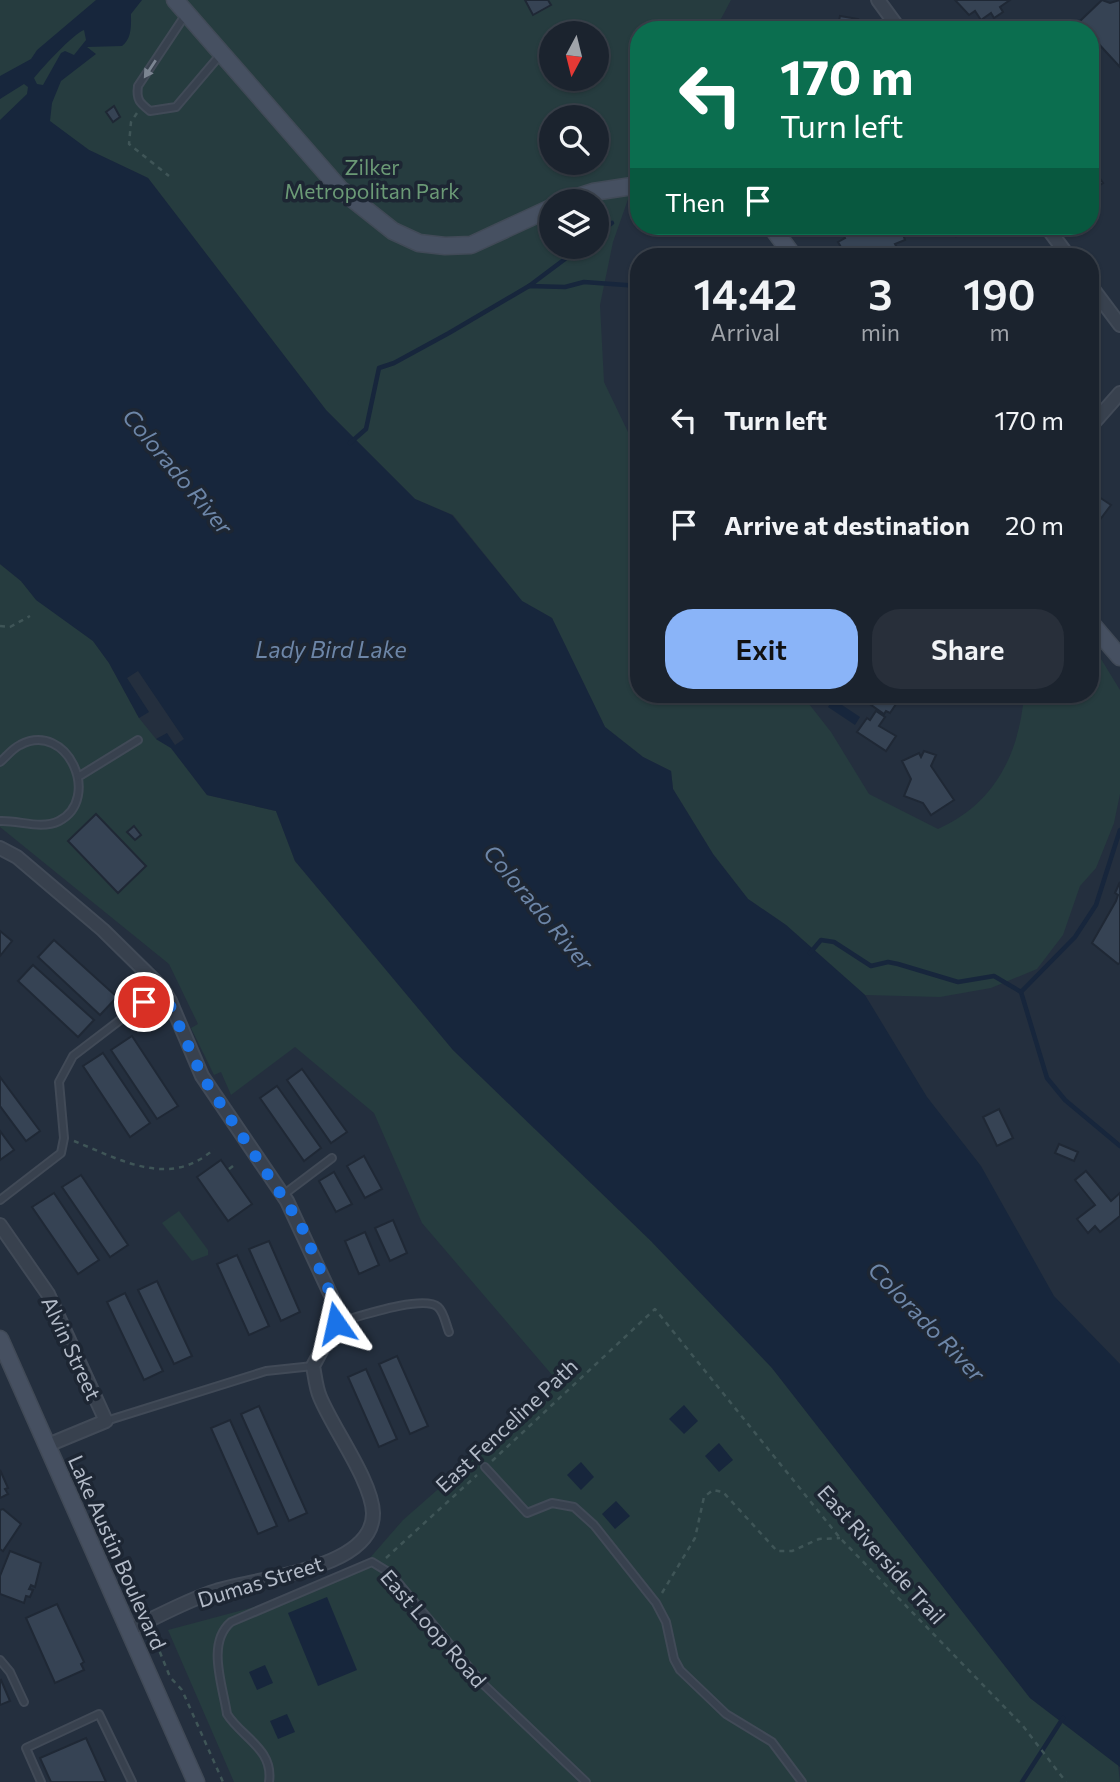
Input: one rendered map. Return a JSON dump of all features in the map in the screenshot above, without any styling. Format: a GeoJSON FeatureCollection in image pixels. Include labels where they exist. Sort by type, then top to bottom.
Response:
{"type":"FeatureCollection","features":[{"type":"Feature","properties":{"kind":"street"},"geometry":{"type":"LineString","coordinates":[[878,0],[893,21]]}},
{"type":"Feature","properties":{"kind":"street"},"geometry":{"type":"LineString","coordinates":[[181,6],[340,189],[393,231],[419,243],[471,245],[539,214]]}},
{"type":"Feature","properties":{"kind":"street"},"geometry":{"type":"LineString","coordinates":[[609,190],[630,186]]}},
{"type":"Feature","properties":{"kind":"street"},"geometry":{"type":"LineString","coordinates":[[1099,297],[1120,325]]}},
{"type":"Feature","properties":{"kind":"street"},"geometry":{"type":"LineString","coordinates":[[1099,417],[1120,393]]}},
{"type":"Feature","properties":{"kind":"street"},"geometry":{"type":"LineString","coordinates":[[1099,632],[1120,656]]}},
{"type":"Feature","properties":{"kind":"street"},"geometry":{"type":"LineString","coordinates":[[0,848],[17,857],[103,930],[162,988],[202,1076],[300,1223],[335,1304],[336,1323],[313,1366]]}},
{"type":"Feature","properties":{"kind":"street","name":"Alvin Street"},"geometry":{"type":"LineString","coordinates":[[0,1225],[48,1294],[106,1421],[48,1444]]}},
{"type":"Feature","properties":{"kind":"street","name":"Lake Austin Boulevard"},"geometry":{"type":"LineString","coordinates":[[0,1339],[9,1368],[48,1444],[196,1782]]}},
{"type":"Feature","properties":{"kind":"street","name":"Dumas Street"},"geometry":{"type":"LineString","coordinates":[[129,1630],[216,1591],[285,1577],[349,1552],[367,1536],[373,1514],[369,1494],[320,1396],[313,1366]]}},
{"type":"Feature","properties":{"kind":"lane"},"geometry":{"type":"LineString","coordinates":[[181,6],[138,86],[136,97],[142,105],[150,111],[176,107],[222,53]]}},
{"type":"Feature","properties":{"kind":"lane"},"geometry":{"type":"LineString","coordinates":[[78,777],[138,740]]}},
{"type":"Feature","properties":{"kind":"lane"},"geometry":{"type":"LineString","coordinates":[[0,762],[21,744],[44,741],[55,744],[71,757],[78,777],[77,799],[73,811],[57,822],[38,825],[0,821]]}},
{"type":"Feature","properties":{"kind":"lane"},"geometry":{"type":"LineString","coordinates":[[0,1200],[61,1153],[64,1138],[59,1082],[73,1056],[162,988]]}},
{"type":"Feature","properties":{"kind":"lane"},"geometry":{"type":"LineString","coordinates":[[283,1195],[332,1158]]}},
{"type":"Feature","properties":{"kind":"lane"},"geometry":{"type":"LineString","coordinates":[[336,1323],[413,1303],[430,1302],[440,1308],[449,1332]]}},
{"type":"Feature","properties":{"kind":"lane"},"geometry":{"type":"LineString","coordinates":[[106,1421],[266,1371],[313,1366]]}},
{"type":"Feature","properties":{"kind":"lane"},"geometry":{"type":"LineString","coordinates":[[485,1467],[527,1513],[552,1503],[574,1507],[594,1525],[656,1603],[666,1622],[674,1659],[680,1670],[726,1714],[772,1742],[802,1782]]}},
{"type":"Feature","properties":{"kind":"lane","name":"East Loop Road"},"geometry":{"type":"LineString","coordinates":[[269,1782],[268,1765],[256,1743],[232,1723],[227,1714],[218,1651],[220,1634],[231,1622],[360,1565],[379,1564],[406,1589],[482,1683],[586,1782]]}},
{"type":"Feature","properties":{"kind":"lane"},"geometry":{"type":"LineString","coordinates":[[0,1660],[10,1672],[24,1702]]}},
{"type":"Feature","properties":{"kind":"lane"},"geometry":{"type":"LineString","coordinates":[[41,1782],[26,1748],[99,1714],[132,1782]]}},
{"type":"Feature","properties":{"kind":"path"},"geometry":{"type":"LineString","coordinates":[[142,105],[131,122],[129,144],[169,176]]}},
{"type":"Feature","properties":{"kind":"path"},"geometry":{"type":"LineString","coordinates":[[0,626],[10,627],[30,616]]}},
{"type":"Feature","properties":{"kind":"path"},"geometry":{"type":"LineString","coordinates":[[64,1138],[143,1170],[190,1166],[214,1149]]}},
{"type":"Feature","properties":{"kind":"path"},"geometry":{"type":"LineString","coordinates":[[229,1169],[237,1163]]}},
{"type":"Feature","properties":{"kind":"path","name":"East Fenceline Path"},"geometry":{"type":"LineString","coordinates":[[379,1564],[655,1309]]}},
{"type":"Feature","properties":{"kind":"path","name":"East Riverside Trail"},"geometry":{"type":"LineString","coordinates":[[655,1309],[840,1538],[1023,1726],[1066,1782]]}},
{"type":"Feature","properties":{"kind":"path"},"geometry":{"type":"LineString","coordinates":[[656,1603],[695,1538],[704,1497],[713,1490],[723,1492],[777,1551],[792,1551],[819,1539],[840,1538]]}},
{"type":"Feature","properties":{"kind":"path"},"geometry":{"type":"LineString","coordinates":[[176,1685],[182,1690],[223,1782]]}},
{"type":"Feature","properties":{"kind":"green space","name":"Zilker Metropolitan Park"},"geometry":{"type":"Polygon","coordinates":[[[0,0],[731,0],[720,21],[630,21],[630,194],[613,242],[600,305],[604,382],[630,436],[630,703],[808,703],[831,732],[869,794],[938,829],[958,819],[974,806],[1000,775],[1016,738],[1023,703],[1099,703],[1099,656],[1120,690],[1120,794],[1114,823],[1096,868],[1080,886],[1063,935],[1037,969],[991,988],[940,997],[865,995],[786,925],[748,899],[713,854],[673,789],[671,771],[643,757],[605,727],[552,618],[522,601],[453,515],[415,499],[326,410],[148,178],[89,150],[26,105],[0,125],[0,99],[6,93],[0,76],[0,0]]]}},
{"type":"Feature","properties":{"kind":"green space"},"geometry":{"type":"Polygon","coordinates":[[[0,564],[21,581],[37,600],[93,641],[109,663],[139,718],[156,739],[171,748],[207,795],[276,811],[295,861],[453,1050],[651,1241],[772,1368],[1030,1698],[1118,1765],[1120,1782],[234,1782],[168,1630],[269,1603],[362,1567],[403,1520],[559,1383],[422,1223],[374,1113],[295,1047],[231,1095],[221,1072],[214,1075],[191,1028],[198,1024],[169,964],[0,827],[0,564]]]}},
{"type":"Feature","properties":{"kind":"green space"},"geometry":{"type":"Polygon","coordinates":[[[179,1211],[208,1250],[208,1255],[192,1261],[162,1223],[179,1211]]]}},
{"type":"Feature","properties":{"kind":"water","name":"Lady Bird Lake"},"geometry":{"type":"Polygon","coordinates":[[[96,0],[142,0],[131,14],[130,32],[122,46],[87,47],[96,54],[61,81],[52,103],[50,121],[89,150],[148,178],[326,410],[415,499],[452,515],[522,601],[552,618],[605,727],[643,757],[671,771],[673,789],[713,854],[748,899],[786,925],[865,995],[927,1097],[981,1166],[1054,1296],[1120,1364],[1120,1767],[1030,1698],[772,1368],[651,1241],[453,1050],[295,861],[276,811],[207,795],[171,748],[156,739],[167,733],[175,745],[184,739],[138,671],[127,678],[149,712],[139,718],[109,663],[93,641],[36,600],[21,581],[0,564],[0,120],[27,94],[28,87],[24,84],[0,99],[0,76],[31,59],[37,50],[96,0]],[[84,30],[34,78],[37,84],[43,85],[61,53],[65,51],[74,55],[86,40],[84,30]]]}},
{"type":"Feature","properties":{"kind":"water"},"geometry":{"type":"Polygon","coordinates":[[[830,703],[839,703],[860,717],[855,725],[828,707],[830,703]]]}},
{"type":"Feature","properties":{"kind":"water"},"geometry":{"type":"Polygon","coordinates":[[[684,1405],[698,1421],[684,1434],[669,1419],[684,1405]]]}},
{"type":"Feature","properties":{"kind":"water"},"geometry":{"type":"Polygon","coordinates":[[[719,1443],[733,1460],[719,1472],[705,1456],[719,1443]]]}},
{"type":"Feature","properties":{"kind":"water"},"geometry":{"type":"Polygon","coordinates":[[[581,1462],[594,1477],[581,1490],[567,1475],[581,1462]]]}},
{"type":"Feature","properties":{"kind":"water"},"geometry":{"type":"Polygon","coordinates":[[[616,1501],[630,1516],[615,1529],[602,1514],[616,1501]]]}},
{"type":"Feature","properties":{"kind":"water"},"geometry":{"type":"Polygon","coordinates":[[[327,1597],[357,1670],[318,1686],[288,1613],[327,1597]]]}},
{"type":"Feature","properties":{"kind":"water"},"geometry":{"type":"Polygon","coordinates":[[[265,1665],[273,1683],[257,1690],[249,1672],[265,1665]]]}},
{"type":"Feature","properties":{"kind":"water"},"geometry":{"type":"Polygon","coordinates":[[[287,1714],[295,1732],[278,1739],[270,1721],[287,1714]]]}},
{"type":"Feature","properties":{"kind":"building"},"geometry":{"type":"Polygon","coordinates":[[[525,0],[548,0],[551,5],[533,15],[525,0]]]}},
{"type":"Feature","properties":{"kind":"building"},"geometry":{"type":"Polygon","coordinates":[[[955,0],[1010,0],[1000,7],[1003,12],[994,18],[991,13],[981,20],[975,11],[969,15],[955,0]]]}},
{"type":"Feature","properties":{"kind":"building"},"geometry":{"type":"Polygon","coordinates":[[[1102,0],[1110,3],[1120,0],[1120,67],[1099,44],[1099,21],[1080,21],[1102,0]]]}},
{"type":"Feature","properties":{"kind":"building"},"geometry":{"type":"Polygon","coordinates":[[[840,16],[858,19],[858,21],[839,21],[840,16]]]}},
{"type":"Feature","properties":{"kind":"building"},"geometry":{"type":"Polygon","coordinates":[[[114,106],[120,117],[113,122],[106,112],[114,106]]]}},
{"type":"Feature","properties":{"kind":"building"},"geometry":{"type":"Polygon","coordinates":[[[844,235],[903,235],[905,240],[895,244],[897,248],[842,248],[838,242],[845,238],[844,235]]]}},
{"type":"Feature","properties":{"kind":"building"},"geometry":{"type":"Polygon","coordinates":[[[1099,497],[1111,505],[1099,521],[1099,497]]]}},
{"type":"Feature","properties":{"kind":"building"},"geometry":{"type":"Polygon","coordinates":[[[868,703],[896,704],[890,713],[886,711],[884,714],[868,703]]]}},
{"type":"Feature","properties":{"kind":"building"},"geometry":{"type":"Polygon","coordinates":[[[876,711],[885,717],[879,726],[896,736],[886,751],[857,732],[876,711]]]}},
{"type":"Feature","properties":{"kind":"building"},"geometry":{"type":"Polygon","coordinates":[[[924,751],[936,755],[931,766],[954,800],[931,815],[923,803],[904,796],[911,779],[902,761],[919,753],[921,757],[924,751]]]}},
{"type":"Feature","properties":{"kind":"building"},"geometry":{"type":"Polygon","coordinates":[[[96,814],[146,866],[118,893],[68,841],[96,814]]]}},
{"type":"Feature","properties":{"kind":"building"},"geometry":{"type":"Polygon","coordinates":[[[134,826],[141,835],[135,840],[127,832],[134,826]]]}},
{"type":"Feature","properties":{"kind":"building"},"geometry":{"type":"Polygon","coordinates":[[[1120,882],[1118,964],[1092,943],[1116,901],[1118,895],[1115,893],[1120,882]]]}},
{"type":"Feature","properties":{"kind":"building"},"geometry":{"type":"Polygon","coordinates":[[[0,931],[12,941],[0,956],[0,931]]]}},
{"type":"Feature","properties":{"kind":"building"},"geometry":{"type":"Polygon","coordinates":[[[54,940],[117,997],[100,1015],[38,957],[54,940]]]}},
{"type":"Feature","properties":{"kind":"building"},"geometry":{"type":"Polygon","coordinates":[[[33,965],[94,1020],[78,1037],[18,981],[33,965]]]}},
{"type":"Feature","properties":{"kind":"building"},"geometry":{"type":"Polygon","coordinates":[[[132,1036],[178,1106],[157,1119],[111,1050],[132,1036]]]}},
{"type":"Feature","properties":{"kind":"building"},"geometry":{"type":"Polygon","coordinates":[[[103,1053],[150,1123],[130,1137],[83,1066],[103,1053]]]}},
{"type":"Feature","properties":{"kind":"building"},"geometry":{"type":"Polygon","coordinates":[[[302,1069],[347,1132],[331,1143],[287,1080],[302,1069]]]}},
{"type":"Feature","properties":{"kind":"building"},"geometry":{"type":"Polygon","coordinates":[[[0,1077],[40,1131],[26,1141],[0,1106],[0,1077]]]}},
{"type":"Feature","properties":{"kind":"building"},"geometry":{"type":"Polygon","coordinates":[[[277,1086],[321,1148],[304,1161],[260,1098],[277,1086]]]}},
{"type":"Feature","properties":{"kind":"building"},"geometry":{"type":"Polygon","coordinates":[[[999,1109],[1013,1138],[997,1146],[983,1117],[999,1109]]]}},
{"type":"Feature","properties":{"kind":"building"},"geometry":{"type":"Polygon","coordinates":[[[0,1131],[14,1150],[0,1160],[0,1131]]]}},
{"type":"Feature","properties":{"kind":"building"},"geometry":{"type":"Polygon","coordinates":[[[1059,1144],[1078,1152],[1074,1161],[1055,1153],[1059,1144]]]}},
{"type":"Feature","properties":{"kind":"building"},"geometry":{"type":"Polygon","coordinates":[[[364,1156],[382,1189],[365,1198],[347,1166],[364,1156]]]}},
{"type":"Feature","properties":{"kind":"building"},"geometry":{"type":"Polygon","coordinates":[[[221,1160],[252,1204],[228,1221],[197,1177],[221,1160]]]}},
{"type":"Feature","properties":{"kind":"building"},"geometry":{"type":"Polygon","coordinates":[[[1086,1171],[1111,1201],[1120,1193],[1120,1216],[1100,1232],[1095,1226],[1088,1233],[1077,1219],[1095,1205],[1075,1180],[1086,1171]]]}},
{"type":"Feature","properties":{"kind":"building"},"geometry":{"type":"Polygon","coordinates":[[[334,1172],[352,1204],[336,1212],[319,1181],[334,1172]]]}},
{"type":"Feature","properties":{"kind":"building"},"geometry":{"type":"Polygon","coordinates":[[[81,1175],[128,1245],[110,1257],[62,1187],[81,1175]]]}},
{"type":"Feature","properties":{"kind":"building"},"geometry":{"type":"Polygon","coordinates":[[[54,1193],[99,1260],[78,1274],[32,1207],[54,1193]]]}},
{"type":"Feature","properties":{"kind":"building"},"geometry":{"type":"Polygon","coordinates":[[[393,1220],[407,1253],[390,1261],[375,1228],[393,1220]]]}},
{"type":"Feature","properties":{"kind":"building"},"geometry":{"type":"Polygon","coordinates":[[[365,1232],[379,1265],[359,1274],[345,1241],[365,1232]]]}},
{"type":"Feature","properties":{"kind":"building"},"geometry":{"type":"Polygon","coordinates":[[[269,1241],[300,1312],[281,1321],[249,1249],[269,1241]]]}},
{"type":"Feature","properties":{"kind":"building"},"geometry":{"type":"Polygon","coordinates":[[[237,1255],[269,1326],[249,1335],[217,1264],[237,1255]]]}},
{"type":"Feature","properties":{"kind":"building"},"geometry":{"type":"Polygon","coordinates":[[[157,1281],[192,1356],[174,1364],[138,1290],[157,1281]]]}},
{"type":"Feature","properties":{"kind":"building"},"geometry":{"type":"Polygon","coordinates":[[[125,1293],[163,1371],[144,1380],[107,1302],[125,1293]]]}},
{"type":"Feature","properties":{"kind":"building"},"geometry":{"type":"Polygon","coordinates":[[[397,1356],[428,1426],[410,1434],[379,1364],[397,1356]]]}},
{"type":"Feature","properties":{"kind":"building"},"geometry":{"type":"Polygon","coordinates":[[[366,1369],[397,1439],[379,1447],[348,1377],[366,1369]]]}},
{"type":"Feature","properties":{"kind":"building"},"geometry":{"type":"Polygon","coordinates":[[[259,1406],[307,1513],[289,1521],[241,1414],[259,1406]]]}},
{"type":"Feature","properties":{"kind":"building"},"geometry":{"type":"Polygon","coordinates":[[[230,1420],[277,1526],[258,1534],[211,1428],[230,1420]]]}},
{"type":"Feature","properties":{"kind":"building"},"geometry":{"type":"Polygon","coordinates":[[[0,1470],[8,1494],[0,1498],[0,1470]]]}},
{"type":"Feature","properties":{"kind":"building"},"geometry":{"type":"Polygon","coordinates":[[[3,1509],[21,1524],[3,1551],[0,1549],[0,1510],[3,1509]]]}},
{"type":"Feature","properties":{"kind":"building"},"geometry":{"type":"Polygon","coordinates":[[[10,1551],[41,1563],[35,1587],[31,1585],[29,1589],[33,1590],[30,1597],[26,1596],[24,1603],[0,1594],[0,1576],[10,1551]]]}},
{"type":"Feature","properties":{"kind":"building"},"geometry":{"type":"Polygon","coordinates":[[[57,1604],[84,1662],[81,1664],[84,1670],[55,1683],[26,1618],[57,1604]]]}},
{"type":"Feature","properties":{"kind":"building"},"geometry":{"type":"Polygon","coordinates":[[[0,1681],[10,1701],[0,1705],[0,1681]]]}},
{"type":"Feature","properties":{"kind":"building"},"geometry":{"type":"Polygon","coordinates":[[[86,1738],[106,1782],[51,1782],[40,1758],[86,1738]]]}},
{"type":"Feature","properties":{"kind":"waterway"},"geometry":{"type":"LineString","coordinates":[[529,286],[565,259]]}},
{"type":"Feature","properties":{"kind":"waterway"},"geometry":{"type":"LineString","coordinates":[[350,443],[366,429],[379,368],[394,363],[449,333],[529,286],[565,287],[584,282],[630,285]]}},
{"type":"Feature","properties":{"kind":"waterway"},"geometry":{"type":"LineString","coordinates":[[1021,992],[1075,937],[1096,905],[1120,830]]}},
{"type":"Feature","properties":{"kind":"waterway"},"geometry":{"type":"LineString","coordinates":[[810,953],[821,940],[834,942],[871,966],[888,962],[958,982],[994,976],[1021,992],[1047,1078],[1065,1100],[1120,1146]]}},
{"type":"Feature","properties":{"kind":"waterway"},"geometry":{"type":"LineString","coordinates":[[1022,1782],[1063,1718]]}},
{"type":"Feature","properties":{"kind":"route"},"geometry":{"type":"LineString","coordinates":[[144,1002],[162,988],[170,1001],[202,1076],[300,1223],[335,1304],[336,1323]]}},
{"type":"Feature","properties":{"kind":"water label","name":"Colorado River"},"geometry":{"type":"Point","coordinates":[178,471]}},
{"type":"Feature","properties":{"kind":"water label","name":"Colorado River"},"geometry":{"type":"Point","coordinates":[539,907]}},
{"type":"Feature","properties":{"kind":"water label","name":"Colorado River"},"geometry":{"type":"Point","coordinates":[927,1321]}}]}
